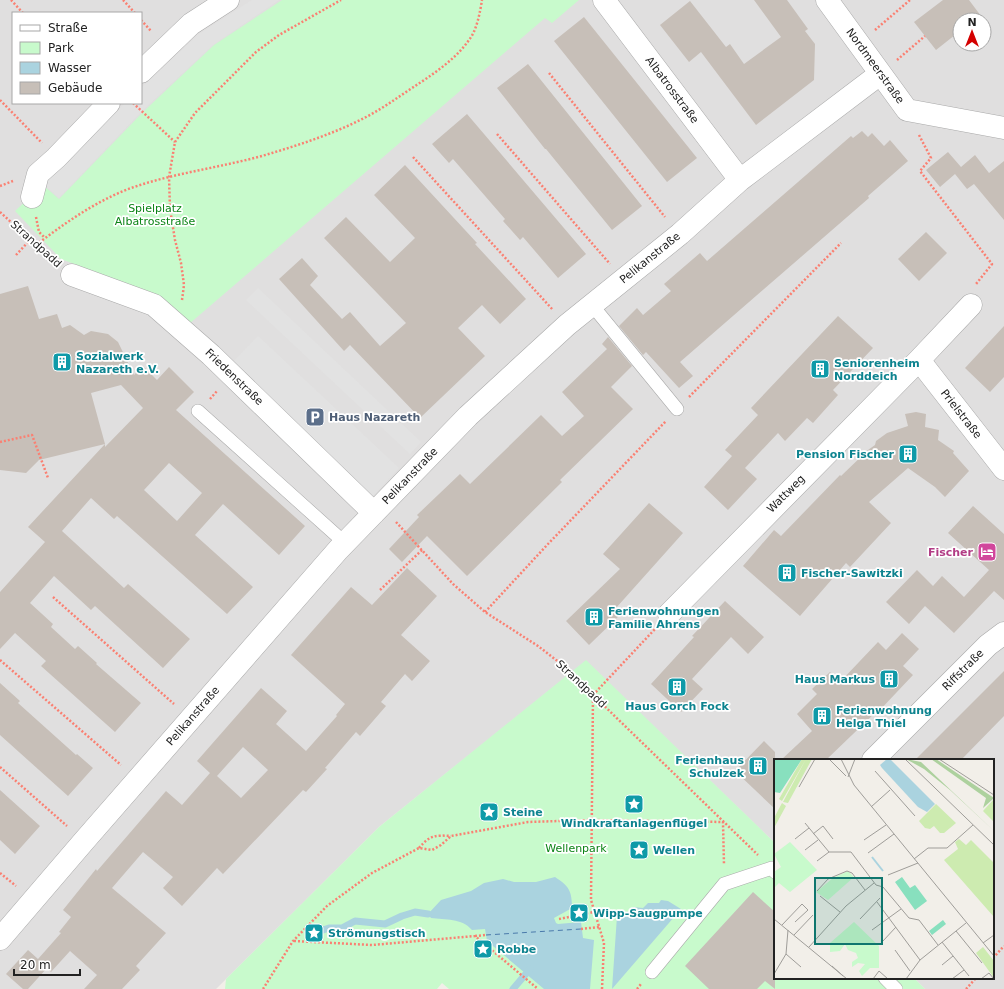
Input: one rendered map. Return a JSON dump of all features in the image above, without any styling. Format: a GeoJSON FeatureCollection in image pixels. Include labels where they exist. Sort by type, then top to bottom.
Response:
{"type":"FeatureCollection","features":[{"type":"Feature","properties":{"kind":"street"},"geometry":{"type":"LineString","coordinates":[[142,71],[191,24],[228,0]]}},
{"type":"Feature","properties":{"kind":"street","name":"Albatrosstraße"},"geometry":{"type":"LineString","coordinates":[[604,0],[740,180]]}},
{"type":"Feature","properties":{"kind":"street","name":"Nordmeerstraße"},"geometry":{"type":"LineString","coordinates":[[827,0],[907,110],[1004,128]]}},
{"type":"Feature","properties":{"kind":"street","name":"Pelikanstraße"},"geometry":{"type":"LineString","coordinates":[[0,939],[345,543],[468,416],[567,325],[680,234],[740,180],[880,74]]}},
{"type":"Feature","properties":{"kind":"street"},"geometry":{"type":"LineString","coordinates":[[32,197],[38,174],[56,158],[108,104]]}},
{"type":"Feature","properties":{"kind":"street","name":"Friedenstraße"},"geometry":{"type":"LineString","coordinates":[[72,275],[154,305],[212,355],[377,510]]}},
{"type":"Feature","properties":{"kind":"street","name":"Wattweg"},"geometry":{"type":"LineString","coordinates":[[669,614],[919,360],[970,305]]}},
{"type":"Feature","properties":{"kind":"street","name":"Prielstraße"},"geometry":{"type":"LineString","coordinates":[[919,360],[1004,469]]}},
{"type":"Feature","properties":{"kind":"street","name":"Riffstraße"},"geometry":{"type":"LineString","coordinates":[[874,759],[988,645],[1004,633]]}},
{"type":"Feature","properties":{"kind":"lane"},"geometry":{"type":"LineString","coordinates":[[592,305],[677,410]]}},
{"type":"Feature","properties":{"kind":"lane"},"geometry":{"type":"LineString","coordinates":[[198,411],[345,543]]}},
{"type":"Feature","properties":{"kind":"lane"},"geometry":{"type":"LineString","coordinates":[[652,972],[724,884],[773,870]]}},
{"type":"Feature","properties":{"kind":"lane"},"geometry":{"type":"LineString","coordinates":[[886,979],[896,989]]}},
{"type":"Feature","properties":{"kind":"path"},"geometry":{"type":"LineString","coordinates":[[11,0],[22,12]]}},
{"type":"Feature","properties":{"kind":"path"},"geometry":{"type":"LineString","coordinates":[[123,0],[134,12]]}},
{"type":"Feature","properties":{"kind":"path"},"geometry":{"type":"LineString","coordinates":[[170,320],[181,307],[184,285],[170,209],[169,177],[175,142],[195,113],[256,52],[279,35],[341,0]]}},
{"type":"Feature","properties":{"kind":"path"},"geometry":{"type":"LineString","coordinates":[[36,245],[76,216],[131,188],[169,177],[272,153],[321,137],[368,116],[448,63],[470,39],[480,15],[482,0]]}},
{"type":"Feature","properties":{"kind":"path"},"geometry":{"type":"LineString","coordinates":[[858,42],[910,0]]}},
{"type":"Feature","properties":{"kind":"path"},"geometry":{"type":"LineString","coordinates":[[880,74],[925,36]]}},
{"type":"Feature","properties":{"kind":"path"},"geometry":{"type":"LineString","coordinates":[[549,73],[680,234]]}},
{"type":"Feature","properties":{"kind":"path"},"geometry":{"type":"LineString","coordinates":[[0,100],[56,158]]}},
{"type":"Feature","properties":{"kind":"path"},"geometry":{"type":"LineString","coordinates":[[134,104],[175,142]]}},
{"type":"Feature","properties":{"kind":"path"},"geometry":{"type":"LineString","coordinates":[[907,110],[931,158],[920,171],[992,264],[974,287],[970,305]]}},
{"type":"Feature","properties":{"kind":"path"},"geometry":{"type":"LineString","coordinates":[[497,134],[624,279]]}},
{"type":"Feature","properties":{"kind":"path"},"geometry":{"type":"LineString","coordinates":[[413,157],[567,325]]}},
{"type":"Feature","properties":{"kind":"path","name":"Strandpadd"},"geometry":{"type":"LineString","coordinates":[[0,212],[30,240],[72,275]]}},
{"type":"Feature","properties":{"kind":"path"},"geometry":{"type":"LineString","coordinates":[[16,255],[30,240]]}},
{"type":"Feature","properties":{"kind":"path"},"geometry":{"type":"LineString","coordinates":[[485,612],[548,544],[841,242]]}},
{"type":"Feature","properties":{"kind":"path"},"geometry":{"type":"LineString","coordinates":[[198,411],[232,375]]}},
{"type":"Feature","properties":{"kind":"path"},"geometry":{"type":"LineString","coordinates":[[0,442],[32,435],[48,478]]}},
{"type":"Feature","properties":{"kind":"path","name":"Strandpadd"},"geometry":{"type":"LineString","coordinates":[[377,510],[422,550],[453,584],[485,612],[538,646],[560,663],[773,870]]}},
{"type":"Feature","properties":{"kind":"path"},"geometry":{"type":"LineString","coordinates":[[380,590],[422,550]]}},
{"type":"Feature","properties":{"kind":"path"},"geometry":{"type":"LineString","coordinates":[[53,597],[191,719]]}},
{"type":"Feature","properties":{"kind":"path"},"geometry":{"type":"LineString","coordinates":[[602,989],[604,943],[591,900],[593,695],[669,614]]}},
{"type":"Feature","properties":{"kind":"path"},"geometry":{"type":"LineString","coordinates":[[0,660],[138,780]]}},
{"type":"Feature","properties":{"kind":"path"},"geometry":{"type":"LineString","coordinates":[[0,767],[84,841]]}},
{"type":"Feature","properties":{"kind":"path"},"geometry":{"type":"LineString","coordinates":[[263,989],[293,941],[327,906],[372,874],[419,848],[427,839],[436,836],[451,836],[528,822],[591,820],[723,822],[724,884]]}},
{"type":"Feature","properties":{"kind":"path"},"geometry":{"type":"LineString","coordinates":[[419,848],[432,850],[441,845],[451,836]]}},
{"type":"Feature","properties":{"kind":"path"},"geometry":{"type":"LineString","coordinates":[[559,920],[594,912]]}},
{"type":"Feature","properties":{"kind":"path"},"geometry":{"type":"LineString","coordinates":[[581,929],[599,927]]}},
{"type":"Feature","properties":{"kind":"path"},"geometry":{"type":"LineString","coordinates":[[293,941],[372,945],[486,935]]}},
{"type":"Feature","properties":{"kind":"path"},"geometry":{"type":"LineString","coordinates":[[475,936],[538,989]]}},
{"type":"Feature","properties":{"kind":"path"},"geometry":{"type":"LineString","coordinates":[[994,957],[1004,946]]}},
{"type":"Feature","properties":{"kind":"path"},"geometry":{"type":"LineString","coordinates":[[966,989],[975,979]]}},
{"type":"Feature","properties":{"kind":"shaded area"},"geometry":{"type":"Polygon","coordinates":[[[0,0],[1004,0],[1004,989],[925,989],[915,979],[994,979],[994,759],[774,759],[774,842],[586,661],[379,827],[216,989],[0,989],[0,0]]]}},
{"type":"Feature","properties":{"kind":"shaded area"},"geometry":{"type":"Polygon","coordinates":[[[252,0],[279,0],[213,45],[142,111],[59,198],[43,184],[124,104],[142,104],[142,87],[199,34],[252,0]]]}},
{"type":"Feature","properties":{"kind":"shaded area"},"geometry":{"type":"Polygon","coordinates":[[[258,288],[421,442],[410,454],[246,300],[258,288]]]}},
{"type":"Feature","properties":{"kind":"shaded area","name":"Haus Nazareth"},"geometry":{"type":"Polygon","coordinates":[[[258,336],[399,468],[371,498],[230,365],[258,336]]]}},
{"type":"Feature","properties":{"kind":"green space","name":"Spielplatz Albatrosstraße"},"geometry":{"type":"Polygon","coordinates":[[[282,0],[579,0],[552,23],[545,18],[189,324],[160,296],[61,259],[15,211],[43,185],[59,199],[143,112],[214,45],[282,0]]]}},
{"type":"Feature","properties":{"kind":"green space","name":"Wellenpark"},"geometry":{"type":"Polygon","coordinates":[[[586,660],[774,842],[774,979],[915,979],[925,989],[449,989],[442,983],[437,989],[225,989],[226,979],[379,827],[586,660]]]}},
{"type":"Feature","properties":{"kind":"water"},"geometry":{"type":"Polygon","coordinates":[[[555,877],[567,886],[571,897],[572,908],[554,918],[556,923],[581,922],[583,938],[594,940],[590,989],[544,989],[487,941],[485,929],[472,930],[468,926],[458,921],[431,918],[428,914],[441,900],[471,891],[484,883],[503,879],[514,882],[536,882],[555,877]]]}},
{"type":"Feature","properties":{"kind":"water"},"geometry":{"type":"Polygon","coordinates":[[[661,900],[668,901],[681,909],[612,989],[617,916],[630,912],[633,907],[643,908],[648,903],[659,903],[661,900]]]}},
{"type":"Feature","properties":{"kind":"building"},"geometry":{"type":"Polygon","coordinates":[[[754,0],[787,0],[808,29],[805,31],[815,44],[814,80],[756,125],[701,52],[689,62],[660,25],[690,1],[726,47],[730,44],[744,64],[781,37],[754,0]]]}},
{"type":"Feature","properties":{"kind":"building"},"geometry":{"type":"Polygon","coordinates":[[[943,0],[969,0],[978,12],[952,12],[952,37],[936,50],[914,22],[943,0]]]}},
{"type":"Feature","properties":{"kind":"building"},"geometry":{"type":"Polygon","coordinates":[[[584,17],[697,158],[667,182],[554,41],[584,17]]]}},
{"type":"Feature","properties":{"kind":"building"},"geometry":{"type":"Polygon","coordinates":[[[528,64],[642,206],[612,230],[497,88],[528,64]]]}},
{"type":"Feature","properties":{"kind":"building"},"geometry":{"type":"Polygon","coordinates":[[[467,114],[586,254],[558,278],[523,237],[520,240],[503,221],[505,219],[453,159],[449,163],[432,144],[467,114]]]}},
{"type":"Feature","properties":{"kind":"building"},"geometry":{"type":"Polygon","coordinates":[[[862,131],[868,137],[872,133],[884,146],[890,140],[908,161],[868,196],[869,198],[680,362],[693,376],[679,388],[646,352],[643,355],[619,326],[637,308],[643,315],[671,291],[664,284],[700,253],[707,261],[851,136],[853,138],[862,131]]]}},
{"type":"Feature","properties":{"kind":"building"},"geometry":{"type":"Polygon","coordinates":[[[948,152],[961,167],[975,155],[989,173],[1004,161],[1004,220],[974,184],[967,189],[955,174],[940,187],[926,170],[948,152]]]}},
{"type":"Feature","properties":{"kind":"building"},"geometry":{"type":"Polygon","coordinates":[[[405,165],[526,299],[500,324],[482,305],[458,328],[485,356],[420,418],[350,345],[344,351],[279,279],[302,258],[318,276],[310,285],[342,319],[350,312],[380,346],[406,323],[324,238],[346,217],[390,262],[415,238],[374,195],[405,165]]]}},
{"type":"Feature","properties":{"kind":"building"},"geometry":{"type":"Polygon","coordinates":[[[926,232],[947,253],[919,281],[898,259],[926,232]]]}},
{"type":"Feature","properties":{"kind":"building"},"geometry":{"type":"Polygon","coordinates":[[[28,286],[39,319],[57,314],[62,328],[70,325],[84,335],[91,331],[108,334],[118,342],[134,375],[143,366],[157,380],[169,367],[194,392],[176,410],[305,526],[279,555],[223,504],[195,535],[253,587],[227,614],[117,516],[114,519],[91,498],[62,531],[124,588],[128,584],[190,639],[163,668],[95,606],[91,610],[54,576],[30,603],[53,624],[51,627],[75,649],[78,646],[97,663],[96,664],[141,703],[115,732],[41,666],[46,661],[15,633],[0,649],[0,592],[45,542],[28,527],[105,444],[39,460],[26,473],[0,470],[0,294],[28,286]],[[121,385],[91,393],[105,447],[143,408],[121,385]],[[169,463],[144,490],[177,521],[202,493],[169,463]]]}},
{"type":"Feature","properties":{"kind":"building","name":"Seniorenheim Norddeich"},"geometry":{"type":"Polygon","coordinates":[[[838,316],[873,348],[833,390],[838,395],[813,423],[807,418],[785,441],[778,433],[745,468],[757,479],[728,510],[704,487],[732,456],[725,450],[758,415],[751,408],[838,316]]]}},
{"type":"Feature","properties":{"kind":"building"},"geometry":{"type":"Polygon","coordinates":[[[1004,326],[1004,377],[990,392],[965,368],[1004,326]]]}},
{"type":"Feature","properties":{"kind":"building"},"geometry":{"type":"Polygon","coordinates":[[[608,337],[632,366],[611,387],[633,409],[560,480],[562,482],[467,576],[427,536],[402,562],[389,549],[419,517],[417,515],[460,474],[470,484],[541,415],[562,436],[584,416],[562,392],[607,349],[602,344],[608,337]]]}},
{"type":"Feature","properties":{"kind":"building"},"geometry":{"type":"Polygon","coordinates":[[[916,412],[926,414],[925,427],[939,430],[938,440],[954,451],[953,453],[969,471],[945,497],[935,487],[908,468],[869,502],[891,523],[850,567],[846,563],[800,616],[743,566],[774,530],[781,536],[840,475],[841,476],[875,445],[876,441],[887,433],[908,426],[905,414],[916,412]]]}},
{"type":"Feature","properties":{"kind":"building"},"geometry":{"type":"Polygon","coordinates":[[[649,503],[683,533],[616,608],[622,613],[589,645],[566,621],[620,569],[603,554],[649,503]]]}},
{"type":"Feature","properties":{"kind":"building"},"geometry":{"type":"Polygon","coordinates":[[[973,506],[1004,534],[1004,600],[994,591],[954,633],[925,606],[909,624],[886,602],[917,570],[933,586],[942,576],[964,597],[989,570],[948,533],[973,506]]]}},
{"type":"Feature","properties":{"kind":"building"},"geometry":{"type":"Polygon","coordinates":[[[407,568],[437,596],[401,635],[430,661],[412,681],[405,674],[381,702],[386,706],[360,736],[356,732],[325,768],[327,769],[306,792],[303,790],[223,874],[217,868],[182,906],[163,888],[173,877],[143,852],[112,888],[166,933],[136,966],[140,970],[122,989],[84,989],[97,975],[70,951],[51,972],[47,968],[28,989],[23,989],[6,974],[28,950],[38,959],[61,933],[59,932],[71,917],[63,910],[96,869],[97,871],[166,791],[182,805],[210,773],[197,761],[261,688],[287,711],[276,724],[306,751],[337,716],[336,715],[345,704],[291,655],[351,587],[372,605],[407,568]],[[243,747],[217,776],[241,798],[268,770],[243,747]]]}},
{"type":"Feature","properties":{"kind":"building"},"geometry":{"type":"Polygon","coordinates":[[[725,601],[764,637],[748,654],[731,637],[692,679],[703,689],[681,712],[651,684],[694,637],[692,636],[725,601]]]}},
{"type":"Feature","properties":{"kind":"building"},"geometry":{"type":"Polygon","coordinates":[[[902,633],[919,649],[903,666],[913,675],[879,711],[878,710],[827,759],[782,759],[812,731],[797,714],[817,694],[812,689],[830,672],[840,682],[878,642],[886,650],[902,633]]]}},
{"type":"Feature","properties":{"kind":"building"},"geometry":{"type":"Polygon","coordinates":[[[1004,671],[1004,716],[962,759],[916,759],[1004,671]]]}},
{"type":"Feature","properties":{"kind":"building"},"geometry":{"type":"Polygon","coordinates":[[[0,683],[20,701],[18,703],[76,755],[77,754],[93,768],[68,796],[0,735],[0,683]]]}},
{"type":"Feature","properties":{"kind":"building","name":"Ferienhaus Schulzek"},"geometry":{"type":"Polygon","coordinates":[[[764,741],[775,752],[774,808],[735,771],[764,741]]]}},
{"type":"Feature","properties":{"kind":"building"},"geometry":{"type":"Polygon","coordinates":[[[0,790],[40,826],[15,854],[0,840],[0,790]]]}},
{"type":"Feature","properties":{"kind":"building"},"geometry":{"type":"Polygon","coordinates":[[[753,892],[774,911],[775,989],[765,981],[757,989],[709,989],[685,966],[753,892]]]}},
{"type":"Feature","properties":{"kind":"waterway"},"geometry":{"type":"LineString","coordinates":[[314,933],[329,928],[342,928],[355,921],[385,924],[415,912],[428,914]]}},
{"type":"Feature","properties":{"kind":"waterway"},"geometry":{"type":"LineString","coordinates":[[513,989],[530,969]]}},
{"type":"Feature","properties":{"kind":"ferry route"},"geometry":{"type":"LineString","coordinates":[[486,935],[581,929]]}},
{"type":"Feature","properties":{"kind":"place","name":"Sozialwerk Nazareth e.V."},"geometry":{"type":"Point","coordinates":[62,362]}},
{"type":"Feature","properties":{"kind":"place","name":"Seniorenheim Norddeich"},"geometry":{"type":"Point","coordinates":[820,369]}},
{"type":"Feature","properties":{"kind":"place","name":"Haus Nazareth"},"geometry":{"type":"Point","coordinates":[315,417]}},
{"type":"Feature","properties":{"kind":"place","name":"Pension Fischer"},"geometry":{"type":"Point","coordinates":[908,454]}},
{"type":"Feature","properties":{"kind":"place","name":"Fischer"},"geometry":{"type":"Point","coordinates":[987,552]}},
{"type":"Feature","properties":{"kind":"place","name":"Fischer-Sawitzki"},"geometry":{"type":"Point","coordinates":[787,573]}},
{"type":"Feature","properties":{"kind":"place","name":"Ferienwohnungen Familie Ahrens"},"geometry":{"type":"Point","coordinates":[594,617]}},
{"type":"Feature","properties":{"kind":"place","name":"Haus Markus"},"geometry":{"type":"Point","coordinates":[889,679]}},
{"type":"Feature","properties":{"kind":"place","name":"Haus Gorch Fock"},"geometry":{"type":"Point","coordinates":[677,687]}},
{"type":"Feature","properties":{"kind":"place","name":"Ferienwohnung Helga Thiel"},"geometry":{"type":"Point","coordinates":[822,716]}},
{"type":"Feature","properties":{"kind":"place","name":"Ferienhaus Schulzek"},"geometry":{"type":"Point","coordinates":[758,766]}},
{"type":"Feature","properties":{"kind":"place","name":"Windkraftanlagenflügel"},"geometry":{"type":"Point","coordinates":[634,804]}},
{"type":"Feature","properties":{"kind":"place","name":"Steine"},"geometry":{"type":"Point","coordinates":[489,812]}},
{"type":"Feature","properties":{"kind":"place","name":"Wellen"},"geometry":{"type":"Point","coordinates":[639,850]}},
{"type":"Feature","properties":{"kind":"place","name":"Wipp-Saugpumpe"},"geometry":{"type":"Point","coordinates":[579,913]}},
{"type":"Feature","properties":{"kind":"place","name":"Strömungstisch"},"geometry":{"type":"Point","coordinates":[314,933]}},
{"type":"Feature","properties":{"kind":"place","name":"Robbe"},"geometry":{"type":"Point","coordinates":[483,949]}}]}
